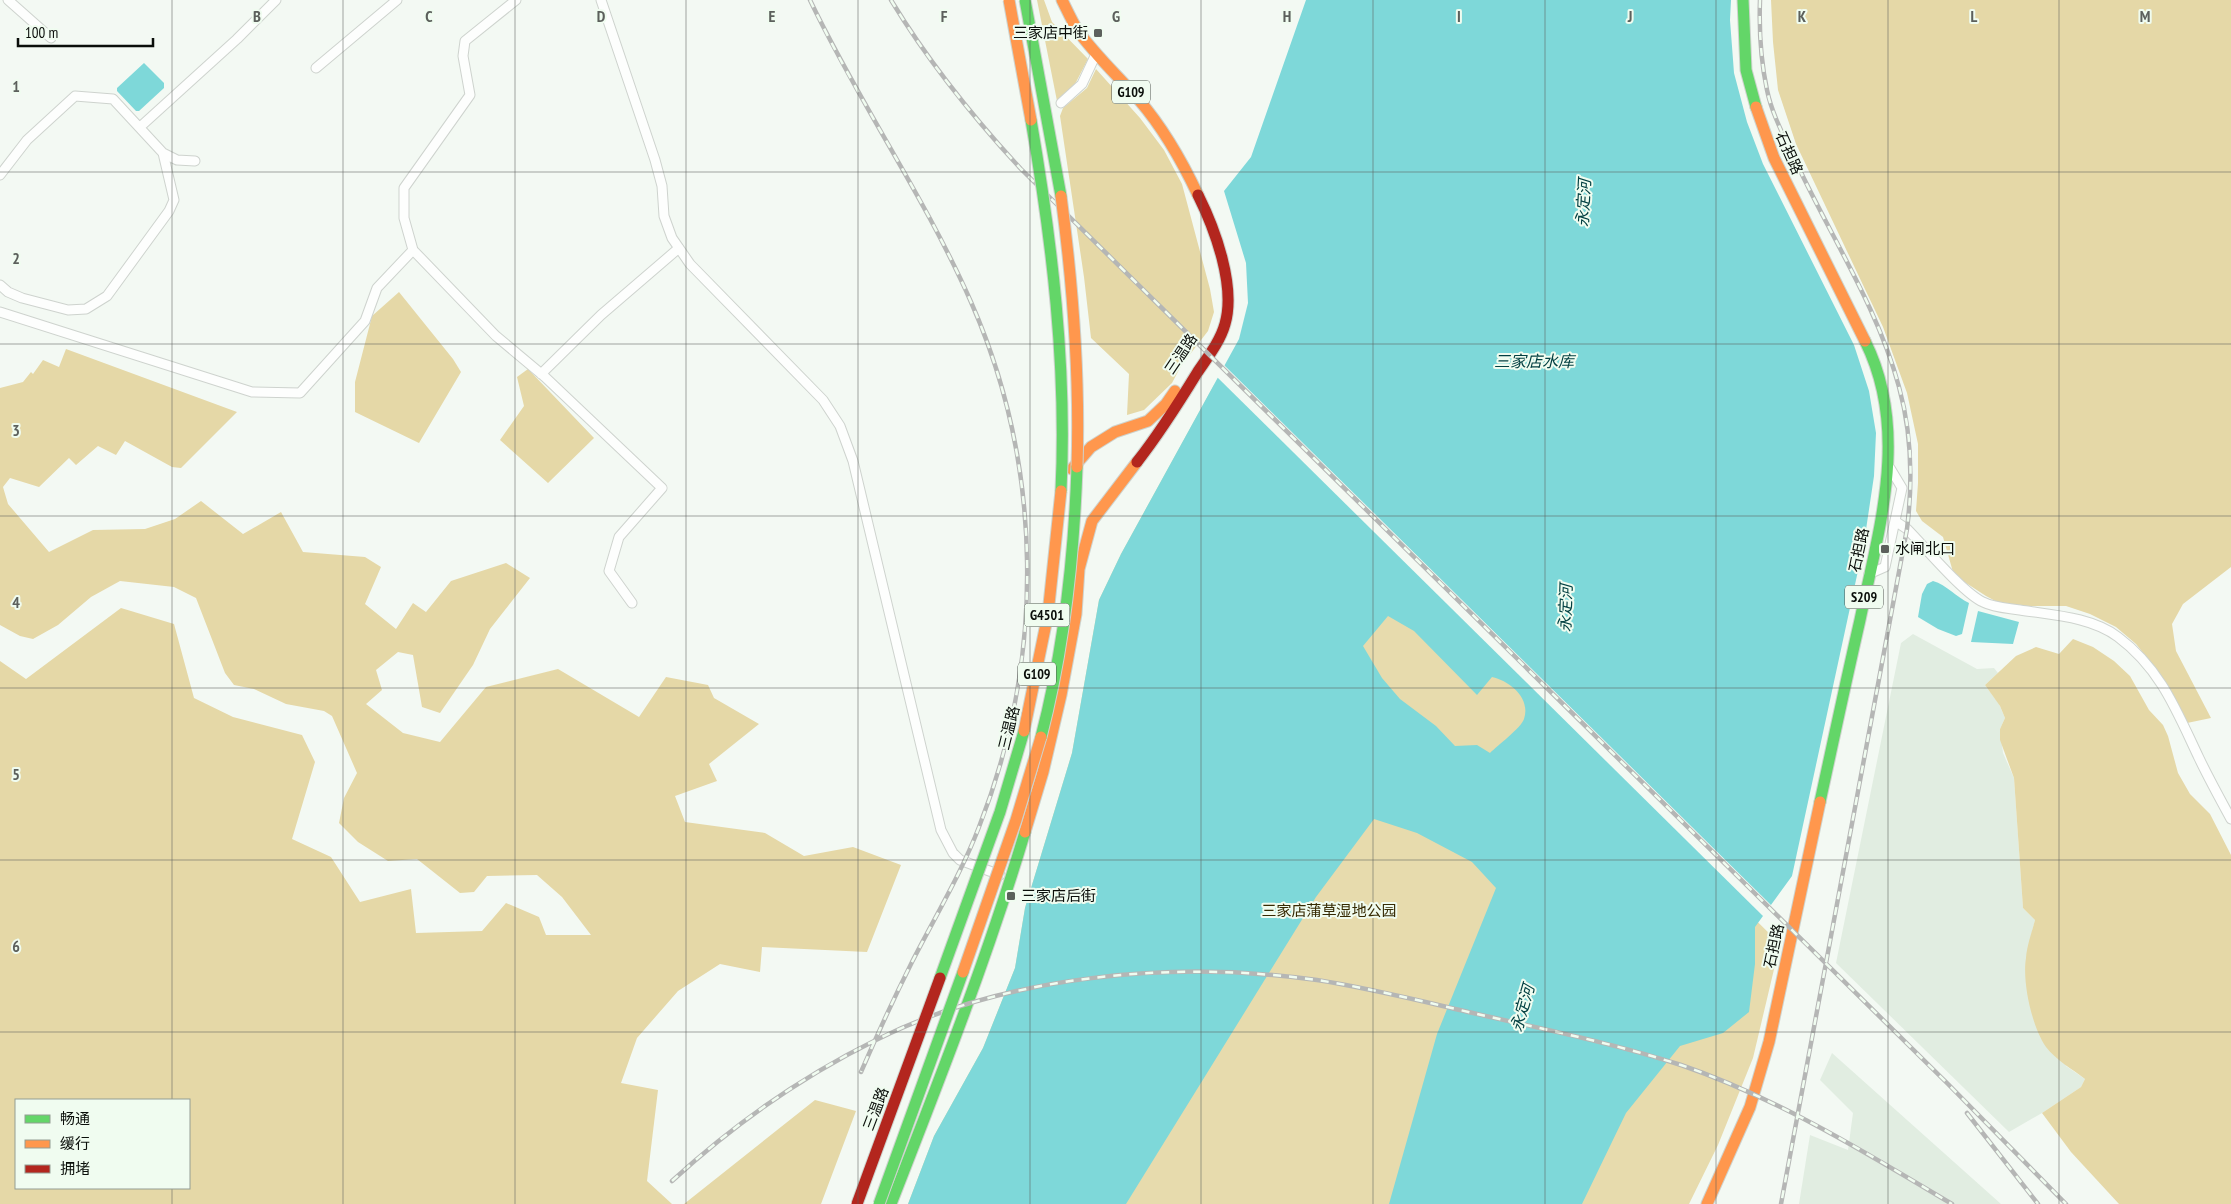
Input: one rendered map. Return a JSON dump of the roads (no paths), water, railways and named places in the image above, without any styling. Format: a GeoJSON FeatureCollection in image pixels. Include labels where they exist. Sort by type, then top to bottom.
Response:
{"type":"FeatureCollection","features":[{"type":"Feature","properties":{"kind":"main road"},"geometry":{"type":"LineString","coordinates":[[1009,0],[1041,179],[1054,279],[1062,394],[1058,528]]}},
{"type":"Feature","properties":{"kind":"main road","name":"G4501"},"geometry":{"type":"LineString","coordinates":[[879,1204],[1014,831],[1052,691],[1065,609],[1077,466],[1077,392],[1070,278],[1058,179],[1025,0]]}},
{"type":"Feature","properties":{"kind":"main road","name":"三温路"},"geometry":{"type":"LineString","coordinates":[[891,1204],[959,1029],[1011,878],[1042,772],[1061,695],[1076,614],[1079,569],[1092,521],[1154,441],[1216,343],[1225,324],[1228,304],[1226,278],[1211,221],[1195,187],[1163,131],[1140,100],[1096,54],[1078,30],[1062,0]]}},
{"type":"Feature","properties":{"kind":"main road","name":"石担路"},"geometry":{"type":"LineString","coordinates":[[1707,1204],[1750,1107],[1769,1042],[1869,574],[1889,466],[1889,433],[1883,390],[1872,356],[1774,158],[1758,115],[1746,70],[1743,0]]}},
{"type":"Feature","properties":{"kind":"main road","name":"三温路"},"geometry":{"type":"LineString","coordinates":[[857,1204],[983,869],[1018,754],[1035,688],[1048,608],[1062,497],[1070,471],[1091,447],[1115,432],[1148,421],[1166,404],[1210,338],[1219,321],[1222,303],[1218,279],[1195,187]]}},
{"type":"Feature","properties":{"kind":"main road"},"geometry":{"type":"LineString","coordinates":[[857,1204],[997,824],[1018,754]]}},
{"type":"Feature","properties":{"kind":"street"},"geometry":{"type":"LineString","coordinates":[[8,0],[52,38]]}},
{"type":"Feature","properties":{"kind":"street"},"geometry":{"type":"LineString","coordinates":[[140,126],[237,39],[276,0]]}},
{"type":"Feature","properties":{"kind":"street"},"geometry":{"type":"LineString","coordinates":[[316,68],[397,0]]}},
{"type":"Feature","properties":{"kind":"street"},"geometry":{"type":"LineString","coordinates":[[516,0],[464,41],[463,56],[470,95],[404,188],[404,218],[414,250],[496,336],[541,374],[662,488],[619,537],[609,571],[632,603]]}},
{"type":"Feature","properties":{"kind":"street"},"geometry":{"type":"LineString","coordinates":[[602,0],[660,177],[664,216],[679,248],[690,264],[823,400],[840,426],[853,461],[930,791],[941,830],[953,853],[960,860],[1011,878]]}},
{"type":"Feature","properties":{"kind":"street"},"geometry":{"type":"LineString","coordinates":[[1061,103],[1082,84],[1096,54]]}},
{"type":"Feature","properties":{"kind":"street"},"geometry":{"type":"LineString","coordinates":[[0,175],[26,140],[75,96],[113,99],[163,153],[177,160],[195,161]]}},
{"type":"Feature","properties":{"kind":"street"},"geometry":{"type":"LineString","coordinates":[[0,285],[8,292],[22,298],[68,310],[86,309],[107,296],[170,211],[174,200],[163,153]]}},
{"type":"Feature","properties":{"kind":"street"},"geometry":{"type":"LineString","coordinates":[[541,374],[601,315],[679,248]]}},
{"type":"Feature","properties":{"kind":"street"},"geometry":{"type":"LineString","coordinates":[[0,312],[252,392],[300,392],[365,321],[377,288],[414,250]]}},
{"type":"Feature","properties":{"kind":"street"},"geometry":{"type":"LineString","coordinates":[[1869,574],[1885,567],[1902,488],[1889,466]]}},
{"type":"Feature","properties":{"kind":"street"},"geometry":{"type":"LineString","coordinates":[[1895,522],[1907,529],[1970,593],[1983,602],[1998,607],[2073,619],[2102,628],[2118,636],[2146,660],[2167,690],[2208,777],[2231,819]]}},
{"type":"Feature","properties":{"kind":"water","name":"三家店水库"},"geometry":{"type":"Polygon","coordinates":[[[1306,0],[1731,0],[1730,20],[1734,73],[1747,122],[1763,164],[1854,345],[1869,391],[1876,433],[1874,476],[1864,543],[1792,876],[1755,927],[1755,964],[1749,1012],[1723,1033],[1680,1046],[1626,1113],[1582,1204],[1389,1204],[1437,1034],[1496,888],[1472,862],[1417,833],[1374,819],[1316,897],[1126,1204],[908,1204],[934,1136],[983,1048],[1015,968],[1025,908],[1072,753],[1099,600],[1121,554],[1239,339],[1248,303],[1246,263],[1224,191],[1251,157],[1306,0]],[[1388,616],[1363,646],[1382,678],[1400,699],[1436,726],[1455,746],[1477,745],[1490,753],[1522,723],[1525,711],[1522,698],[1506,682],[1492,677],[1477,695],[1414,631],[1388,616]]]}},
{"type":"Feature","properties":{"kind":"water"},"geometry":{"type":"Polygon","coordinates":[[[144,63],[164,83],[164,88],[139,111],[136,111],[117,91],[117,88],[144,63]]]}},
{"type":"Feature","properties":{"kind":"water"},"geometry":{"type":"Polygon","coordinates":[[[1933,581],[1943,585],[1969,603],[1962,634],[1956,636],[1938,629],[1918,617],[1922,594],[1927,584],[1933,581]]]}},
{"type":"Feature","properties":{"kind":"water"},"geometry":{"type":"Polygon","coordinates":[[[1978,611],[2019,622],[2013,644],[1971,642],[1978,611]]]}},
{"type":"Feature","properties":{"kind":"railway"},"geometry":{"type":"LineString","coordinates":[[810,0],[849,76],[913,187],[971,302],[995,365],[1012,430],[1023,497],[1027,564],[1025,631],[1016,697],[1001,763],[979,827],[964,862],[905,976],[861,1072]]}},
{"type":"Feature","properties":{"kind":"railway"},"geometry":{"type":"LineString","coordinates":[[891,0],[920,45],[952,88],[1021,169],[1948,1084],[2066,1204]]}},
{"type":"Feature","properties":{"kind":"railway"},"geometry":{"type":"LineString","coordinates":[[1760,0],[1762,57],[1772,109],[1810,191],[1853,273],[1879,329],[1899,387],[1907,422],[1911,475],[1907,529],[1781,1204]]}},
{"type":"Feature","properties":{"kind":"railway"},"geometry":{"type":"LineString","coordinates":[[672,1181],[719,1141],[795,1086],[848,1054],[926,1018],[980,1000],[1035,987],[1092,978],[1149,973],[1206,972],[1262,974],[1317,980],[1356,987],[1577,1037],[1681,1065],[1752,1093],[1820,1127],[1952,1204]]}},
{"type":"Feature","properties":{"kind":"railway"},"geometry":{"type":"LineString","coordinates":[[1967,1113],[2038,1204]]}},
{"type":"Feature","properties":{"kind":"place","name":"三家店中街"},"geometry":{"type":"Point","coordinates":[1098,33]}},
{"type":"Feature","properties":{"kind":"place","name":"水闸北口"},"geometry":{"type":"Point","coordinates":[1885,549]}},
{"type":"Feature","properties":{"kind":"place","name":"三家店后街"},"geometry":{"type":"Point","coordinates":[1011,896]}},
{"type":"Feature","properties":{"kind":"water label","name":"永定河"},"geometry":{"type":"Point","coordinates":[1583,203]}},
{"type":"Feature","properties":{"kind":"water label","name":"永定河"},"geometry":{"type":"Point","coordinates":[1565,608]}},
{"type":"Feature","properties":{"kind":"water label","name":"永定河"},"geometry":{"type":"Point","coordinates":[1522,1008]}},
{"type":"Feature","properties":{"kind":"park label","name":"三家店蒲草湿地公园"},"geometry":{"type":"Point","coordinates":[1329,911]}}]}
